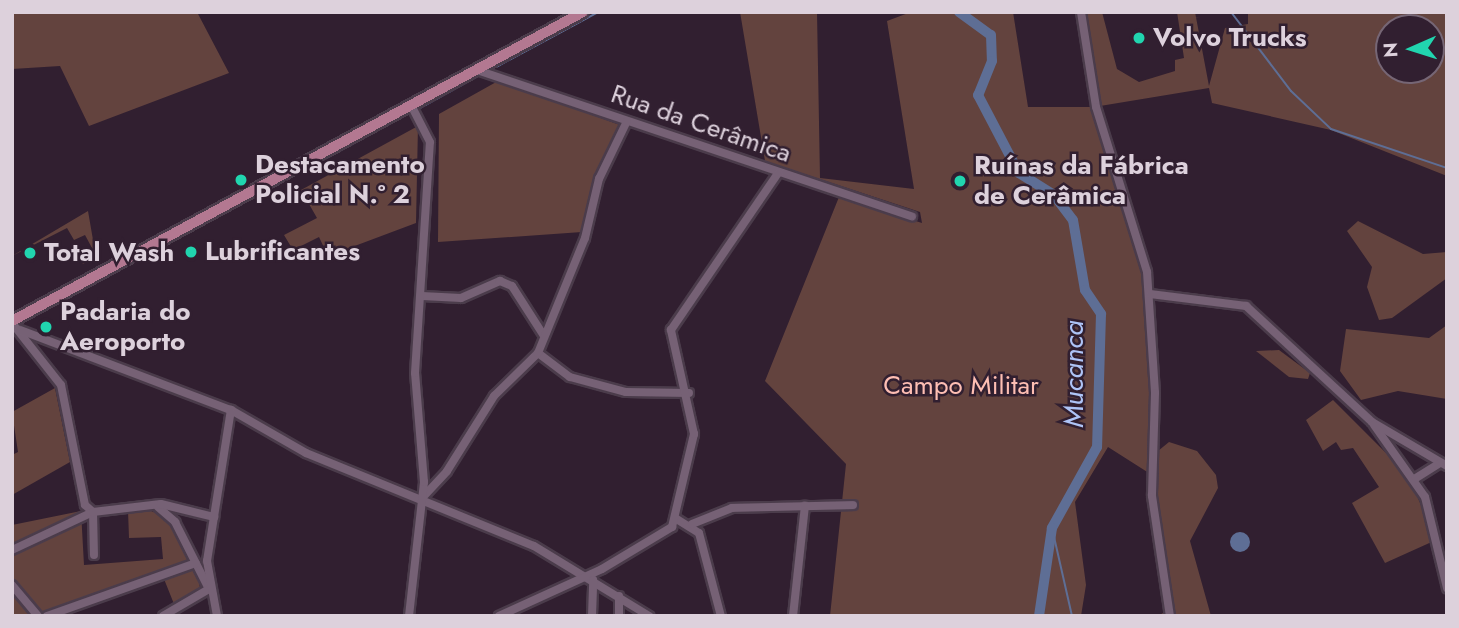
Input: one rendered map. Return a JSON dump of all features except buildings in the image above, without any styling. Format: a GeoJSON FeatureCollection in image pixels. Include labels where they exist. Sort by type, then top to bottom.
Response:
{"type":"FeatureCollection","features":[{"type":"Feature","properties":{"kind":"main road"},"geometry":{"type":"LineString","coordinates":[[12,322],[583,12]]}},
{"type":"Feature","properties":{"kind":"street"},"geometry":{"type":"LineString","coordinates":[[1081,12],[1096,107],[1140,237],[1150,294],[1152,496],[1170,616]]}},
{"type":"Feature","properties":{"kind":"street","name":"Rua da Cerâmica"},"geometry":{"type":"LineString","coordinates":[[477,70],[912,216]]}},
{"type":"Feature","properties":{"kind":"street"},"geometry":{"type":"LineString","coordinates":[[409,616],[419,502],[424,482],[415,373],[430,142],[411,105]]}},
{"type":"Feature","properties":{"kind":"street"},"geometry":{"type":"LineString","coordinates":[[419,502],[447,471],[494,396],[538,353],[585,238],[599,179],[627,121]]}},
{"type":"Feature","properties":{"kind":"street"},"geometry":{"type":"LineString","coordinates":[[499,616],[589,578],[662,534],[676,518],[694,434],[689,393],[673,325],[778,173]]}},
{"type":"Feature","properties":{"kind":"street"},"geometry":{"type":"LineString","coordinates":[[422,296],[461,298],[490,280],[500,281],[512,286],[544,336]]}},
{"type":"Feature","properties":{"kind":"street"},"geometry":{"type":"LineString","coordinates":[[1150,294],[1246,306],[1350,408],[1443,464]]}},
{"type":"Feature","properties":{"kind":"street"},"geometry":{"type":"LineString","coordinates":[[12,322],[61,385],[85,505],[93,512],[94,555]]}},
{"type":"Feature","properties":{"kind":"street"},"geometry":{"type":"LineString","coordinates":[[20,330],[231,410],[306,453],[419,502],[534,546],[648,616]]}},
{"type":"Feature","properties":{"kind":"street"},"geometry":{"type":"LineString","coordinates":[[538,353],[570,377],[626,392],[689,393]]}},
{"type":"Feature","properties":{"kind":"street"},"geometry":{"type":"LineString","coordinates":[[209,589],[214,517],[231,410]]}},
{"type":"Feature","properties":{"kind":"street"},"geometry":{"type":"LineString","coordinates":[[1372,422],[1416,478],[1443,543],[1447,587]]}},
{"type":"Feature","properties":{"kind":"street"},"geometry":{"type":"LineString","coordinates":[[1416,478],[1443,464]]}},
{"type":"Feature","properties":{"kind":"street"},"geometry":{"type":"LineString","coordinates":[[12,550],[93,512],[152,504],[214,517]]}},
{"type":"Feature","properties":{"kind":"street"},"geometry":{"type":"LineString","coordinates":[[152,504],[175,522],[209,589],[217,616]]}},
{"type":"Feature","properties":{"kind":"street"},"geometry":{"type":"LineString","coordinates":[[793,616],[805,506]]}},
{"type":"Feature","properties":{"kind":"street"},"geometry":{"type":"LineString","coordinates":[[676,518],[692,524],[732,508],[853,506]]}},
{"type":"Feature","properties":{"kind":"street"},"geometry":{"type":"LineString","coordinates":[[692,524],[721,616]]}},
{"type":"Feature","properties":{"kind":"street"},"geometry":{"type":"LineString","coordinates":[[47,616],[196,563]]}},
{"type":"Feature","properties":{"kind":"street"},"geometry":{"type":"LineString","coordinates":[[589,578],[592,616]]}},
{"type":"Feature","properties":{"kind":"street"},"geometry":{"type":"LineString","coordinates":[[12,585],[38,616]]}},
{"type":"Feature","properties":{"kind":"street"},"geometry":{"type":"LineString","coordinates":[[163,616],[209,589]]}},
{"type":"Feature","properties":{"kind":"street"},"geometry":{"type":"LineString","coordinates":[[619,596],[619,616]]}},
{"type":"Feature","properties":{"kind":"green space"},"geometry":{"type":"Polygon","coordinates":[[[12,12],[197,12],[229,73],[89,126],[60,66],[12,69],[12,12]]]}},
{"type":"Feature","properties":{"kind":"green space","name":"Campo Militar"},"geometry":{"type":"Polygon","coordinates":[[[740,12],[817,12],[820,178],[914,189],[887,21],[911,12],[1013,12],[1028,107],[1096,107],[1147,272],[1152,467],[1159,469],[1158,451],[1169,442],[1197,451],[1216,475],[1218,488],[1190,541],[1211,616],[1158,616],[1168,610],[1155,542],[1152,475],[1108,447],[1075,502],[1086,585],[1081,616],[830,616],[846,464],[765,381],[839,197],[922,223],[920,212],[765,161],[740,12]]]}},
{"type":"Feature","properties":{"kind":"green space"},"geometry":{"type":"Polygon","coordinates":[[[1086,12],[1102,12],[1117,69],[1139,82],[1175,71],[1175,60],[1184,58],[1177,12],[1195,12],[1209,86],[1225,28],[1248,24],[1248,12],[1447,12],[1447,176],[1331,130],[1212,103],[1209,88],[1100,106],[1086,12]]]}},
{"type":"Feature","properties":{"kind":"green space"},"geometry":{"type":"Polygon","coordinates":[[[498,81],[620,125],[592,186],[582,232],[438,242],[439,114],[498,81]]]}},
{"type":"Feature","properties":{"kind":"green space"},"geometry":{"type":"Polygon","coordinates":[[[418,126],[416,223],[328,256],[319,237],[293,250],[284,235],[317,218],[301,190],[418,126]]]}},
{"type":"Feature","properties":{"kind":"green space"},"geometry":{"type":"Polygon","coordinates":[[[88,211],[96,257],[83,264],[78,255],[92,248],[85,235],[74,240],[67,228],[12,256],[88,211]]]}},
{"type":"Feature","properties":{"kind":"green space"},"geometry":{"type":"Polygon","coordinates":[[[1358,221],[1423,254],[1447,252],[1447,278],[1392,318],[1379,320],[1367,287],[1372,267],[1347,231],[1358,221]]]}},
{"type":"Feature","properties":{"kind":"green space"},"geometry":{"type":"Polygon","coordinates":[[[1447,325],[1447,399],[1398,391],[1361,400],[1340,371],[1346,329],[1429,338],[1447,325]]]}},
{"type":"Feature","properties":{"kind":"green space"},"geometry":{"type":"Polygon","coordinates":[[[1279,350],[1310,373],[1308,379],[1289,377],[1256,351],[1279,350]]]}},
{"type":"Feature","properties":{"kind":"green space"},"geometry":{"type":"Polygon","coordinates":[[[55,388],[70,462],[12,495],[12,455],[18,452],[12,412],[55,388]]]}},
{"type":"Feature","properties":{"kind":"green space"},"geometry":{"type":"Polygon","coordinates":[[[1333,400],[1408,475],[1436,540],[1385,563],[1352,503],[1379,487],[1353,448],[1341,450],[1336,442],[1323,451],[1306,420],[1333,400]]]}},
{"type":"Feature","properties":{"kind":"green space"},"geometry":{"type":"Polygon","coordinates":[[[144,508],[170,519],[196,563],[200,588],[174,604],[162,574],[47,616],[12,616],[12,525],[81,511],[84,565],[163,559],[161,537],[129,538],[128,511],[144,508]]]}},
{"type":"Feature","properties":{"kind":"water"},"geometry":{"type":"Polygon","coordinates":[[[1236,532],[1244,532],[1250,542],[1244,552],[1236,552],[1230,546],[1230,538],[1236,532]]]}},
{"type":"Feature","properties":{"kind":"waterway"},"geometry":{"type":"LineString","coordinates":[[496,67],[598,12]]}},
{"type":"Feature","properties":{"kind":"waterway","name":"Mucanca"},"geometry":{"type":"LineString","coordinates":[[959,12],[991,35],[992,61],[978,95],[1019,173],[1054,195],[1073,220],[1085,290],[1101,314],[1097,447],[1052,528],[1039,616]]}},
{"type":"Feature","properties":{"kind":"waterway"},"geometry":{"type":"LineString","coordinates":[[1231,12],[1291,91],[1331,129],[1447,168]]}},
{"type":"Feature","properties":{"kind":"waterway"},"geometry":{"type":"LineString","coordinates":[[418,109],[480,75]]}},
{"type":"Feature","properties":{"kind":"waterway"},"geometry":{"type":"LineString","coordinates":[[295,175],[408,114]]}},
{"type":"Feature","properties":{"kind":"waterway"},"geometry":{"type":"LineString","coordinates":[[1052,528],[1072,616]]}},
{"type":"Feature","properties":{"kind":"place","name":"Volvo Trucks"},"geometry":{"type":"Point","coordinates":[1139,38]}},
{"type":"Feature","properties":{"kind":"place","name":"Destacamento Policial N.º 2"},"geometry":{"type":"Point","coordinates":[241,180]}},
{"type":"Feature","properties":{"kind":"place","name":"Ruínas da Fábrica de Cerâmica"},"geometry":{"type":"Point","coordinates":[960,181]}},
{"type":"Feature","properties":{"kind":"place","name":"Lubrificantes"},"geometry":{"type":"Point","coordinates":[191,252]}},
{"type":"Feature","properties":{"kind":"place","name":"Total Wash"},"geometry":{"type":"Point","coordinates":[30,253]}},
{"type":"Feature","properties":{"kind":"place","name":"Padaria do Aeroporto"},"geometry":{"type":"Point","coordinates":[46,327]}}]}
